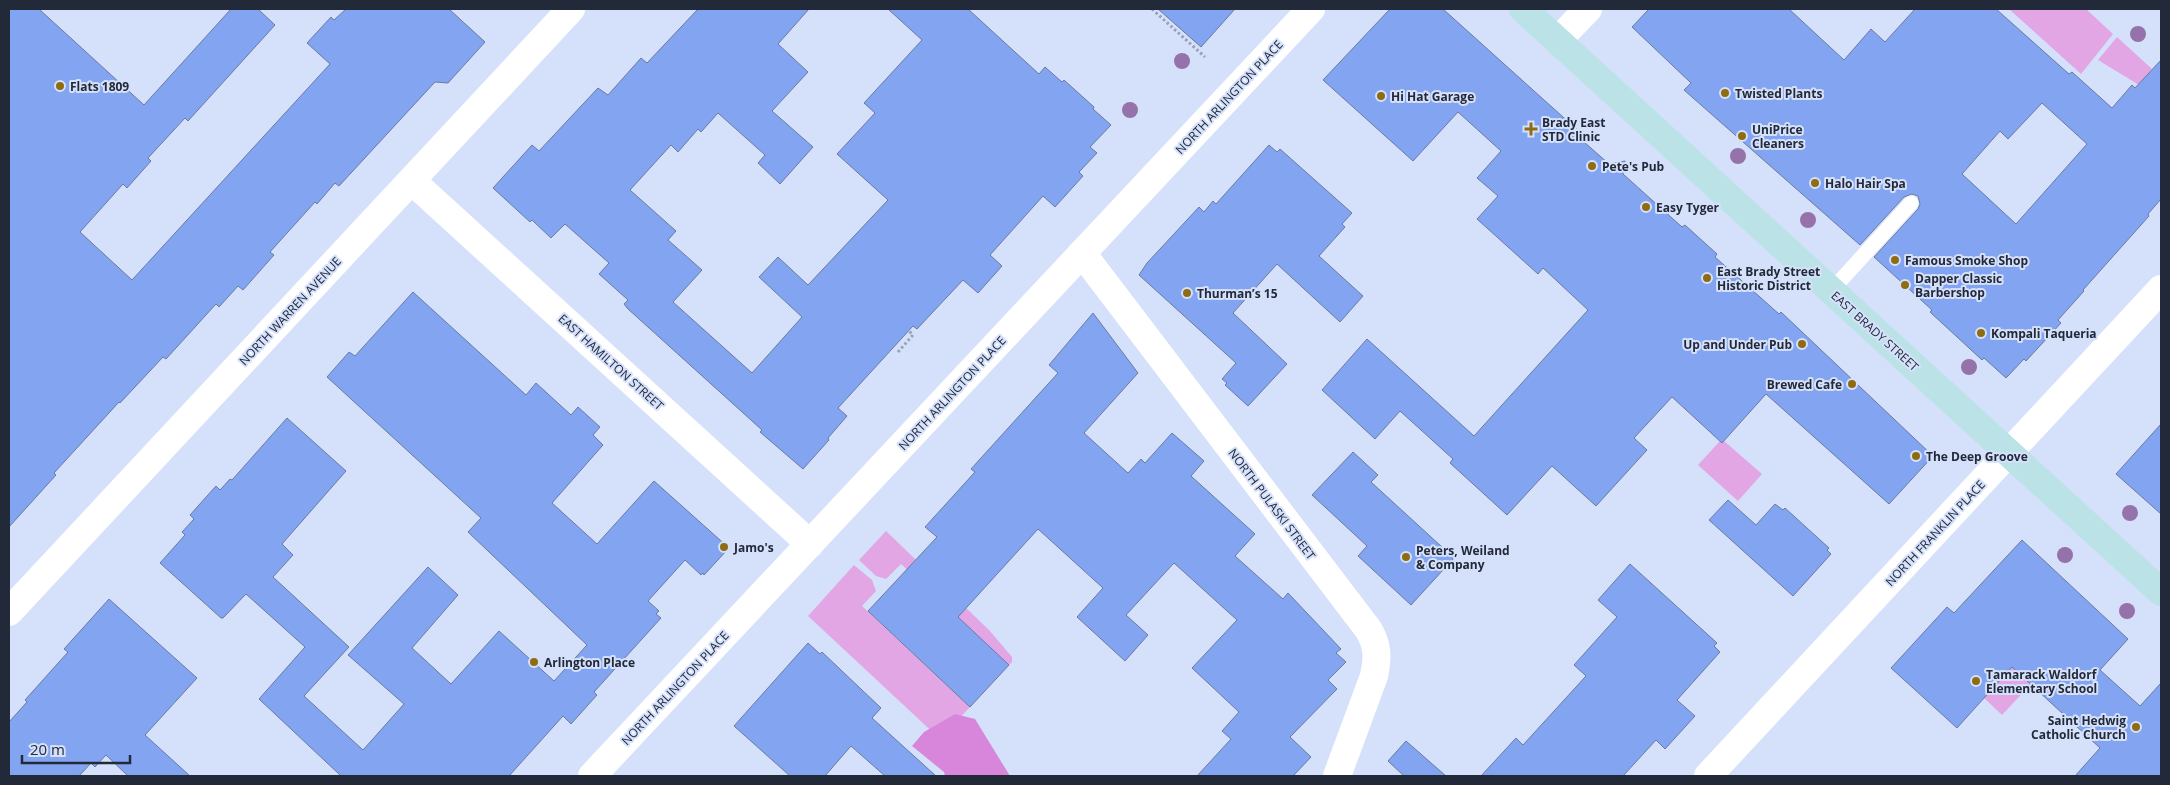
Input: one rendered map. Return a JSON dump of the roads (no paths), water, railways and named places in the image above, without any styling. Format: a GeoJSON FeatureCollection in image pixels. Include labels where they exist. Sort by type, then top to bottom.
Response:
{"type":"FeatureCollection","features":[{"type":"Feature","properties":{"kind":"main road","name":"EAST BRADY STREET"},"geometry":{"type":"LineString","coordinates":[[1523,9],[2161,592]]}},
{"type":"Feature","properties":{"kind":"street","name":"NORTH WARREN AVENUE"},"geometry":{"type":"LineString","coordinates":[[9,612],[571,9]]}},
{"type":"Feature","properties":{"kind":"street","name":"NORTH ARLINGTON PLACE"},"geometry":{"type":"LineString","coordinates":[[592,776],[1311,9]]}},
{"type":"Feature","properties":{"kind":"street"},"geometry":{"type":"LineString","coordinates":[[1558,40],[1588,9]]}},
{"type":"Feature","properties":{"kind":"street","name":"EAST HAMILTON STREET"},"geometry":{"type":"LineString","coordinates":[[412,181],[810,544]]}},
{"type":"Feature","properties":{"kind":"street","name":"NORTH PULASKI STREET"},"geometry":{"type":"LineString","coordinates":[[1082,253],[1368,629],[1377,645],[1378,660],[1374,676],[1336,776]]}},
{"type":"Feature","properties":{"kind":"street","name":"NORTH FRANKLIN PLACE"},"geometry":{"type":"LineString","coordinates":[[1708,776],[2161,289]]}},
{"type":"Feature","properties":{"kind":"lane"},"geometry":{"type":"LineString","coordinates":[[1831,291],[1911,203]]}},
{"type":"Feature","properties":{"kind":"place","name":"Flats 1809"},"geometry":{"type":"Point","coordinates":[60,86]}},
{"type":"Feature","properties":{"kind":"place","name":"Twisted Plants"},"geometry":{"type":"Point","coordinates":[1725,93]}},
{"type":"Feature","properties":{"kind":"place","name":"Hi Hat Garage"},"geometry":{"type":"Point","coordinates":[1381,96]}},
{"type":"Feature","properties":{"kind":"place","name":"Brady East STD Clinic"},"geometry":{"type":"Point","coordinates":[1531,129]}},
{"type":"Feature","properties":{"kind":"place","name":"UniPrice Cleaners"},"geometry":{"type":"Point","coordinates":[1742,136]}},
{"type":"Feature","properties":{"kind":"place","name":"Pete's Pub"},"geometry":{"type":"Point","coordinates":[1592,166]}},
{"type":"Feature","properties":{"kind":"place","name":"Halo Hair Spa"},"geometry":{"type":"Point","coordinates":[1815,183]}},
{"type":"Feature","properties":{"kind":"place","name":"Easy Tyger"},"geometry":{"type":"Point","coordinates":[1646,207]}},
{"type":"Feature","properties":{"kind":"place","name":"Famous Smoke Shop"},"geometry":{"type":"Point","coordinates":[1895,260]}},
{"type":"Feature","properties":{"kind":"place","name":"East Brady Street Historic District"},"geometry":{"type":"Point","coordinates":[1707,278]}},
{"type":"Feature","properties":{"kind":"place","name":"Dapper Classic Barbershop"},"geometry":{"type":"Point","coordinates":[1905,285]}},
{"type":"Feature","properties":{"kind":"place","name":"Thurman’s 15"},"geometry":{"type":"Point","coordinates":[1187,293]}},
{"type":"Feature","properties":{"kind":"place","name":"Kompali Taqueria"},"geometry":{"type":"Point","coordinates":[1981,333]}},
{"type":"Feature","properties":{"kind":"place","name":"Up and Under Pub"},"geometry":{"type":"Point","coordinates":[1802,344]}},
{"type":"Feature","properties":{"kind":"place","name":"Brewed Cafe"},"geometry":{"type":"Point","coordinates":[1852,384]}},
{"type":"Feature","properties":{"kind":"place","name":"The Deep Groove"},"geometry":{"type":"Point","coordinates":[1916,456]}},
{"type":"Feature","properties":{"kind":"place","name":"Jamo's"},"geometry":{"type":"Point","coordinates":[724,547]}},
{"type":"Feature","properties":{"kind":"place","name":"Peters, Weiland & Company"},"geometry":{"type":"Point","coordinates":[1406,557]}},
{"type":"Feature","properties":{"kind":"place","name":"Arlington Place"},"geometry":{"type":"Point","coordinates":[534,662]}},
{"type":"Feature","properties":{"kind":"place","name":"Tamarack Waldorf Elementary School"},"geometry":{"type":"Point","coordinates":[1976,681]}},
{"type":"Feature","properties":{"kind":"place","name":"Saint Hedwig Catholic Church"},"geometry":{"type":"Point","coordinates":[2136,727]}}]}
